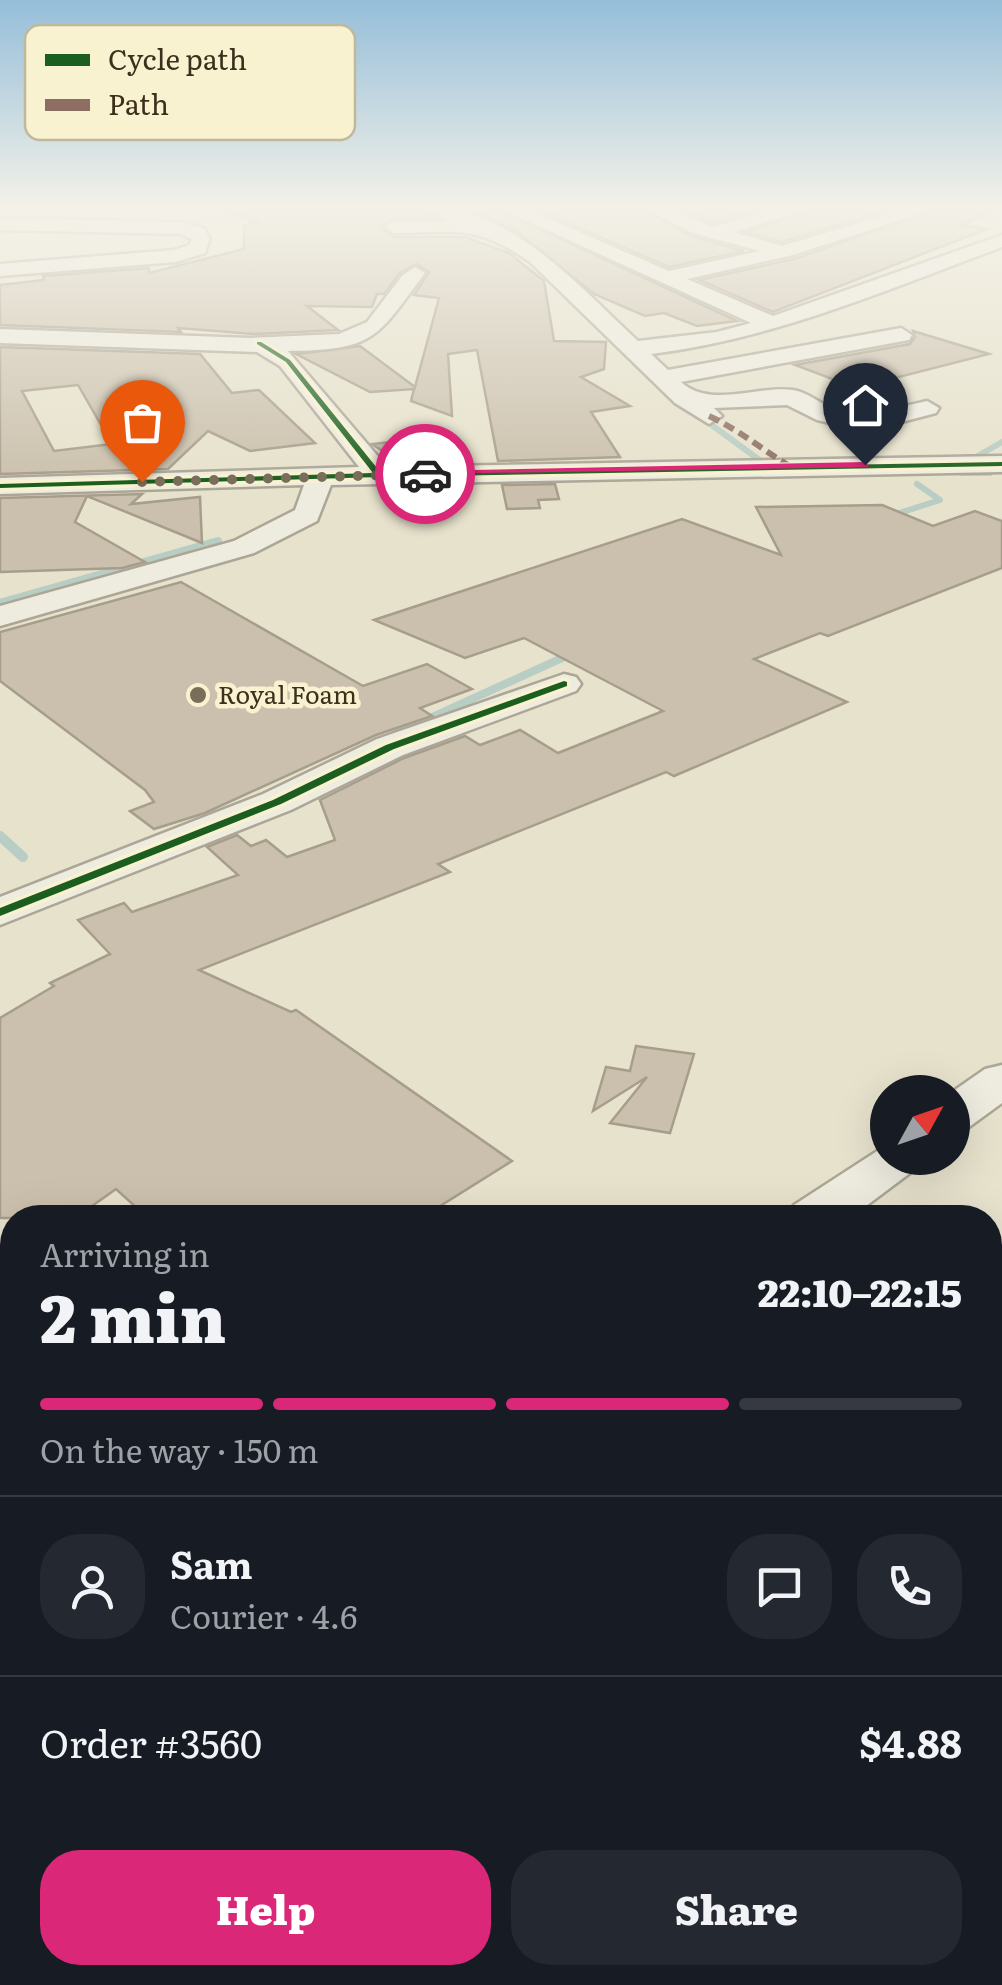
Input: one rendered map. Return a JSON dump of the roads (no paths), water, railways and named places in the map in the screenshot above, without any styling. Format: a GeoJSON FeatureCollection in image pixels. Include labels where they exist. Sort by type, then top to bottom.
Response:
{"type":"FeatureCollection","features":[{"type":"Feature","properties":{"kind":"street"},"geometry":{"type":"LineString","coordinates":[[0,336],[258,344],[333,342],[360,336],[377,325],[396,299]]}},
{"type":"Feature","properties":{"kind":"street"},"geometry":{"type":"LineString","coordinates":[[579,299],[684,398],[710,416]]}},
{"type":"Feature","properties":{"kind":"street"},"geometry":{"type":"LineString","coordinates":[[717,299],[772,324]]}},
{"type":"Feature","properties":{"kind":"street"},"geometry":{"type":"LineString","coordinates":[[632,349],[718,339],[842,299]]}},
{"type":"Feature","properties":{"kind":"street"},"geometry":{"type":"LineString","coordinates":[[667,378],[901,335]]}},
{"type":"Feature","properties":{"kind":"street"},"geometry":{"type":"LineString","coordinates":[[258,344],[288,361],[379,475]]}},
{"type":"Feature","properties":{"kind":"street"},"geometry":{"type":"LineString","coordinates":[[684,398],[726,402],[790,396],[826,415],[843,418],[894,416],[927,408]]}},
{"type":"Feature","properties":{"kind":"street"},"geometry":{"type":"LineString","coordinates":[[0,486],[1002,464]]}},
{"type":"Feature","properties":{"kind":"street"},"geometry":{"type":"LineString","coordinates":[[0,616],[244,547],[308,515],[320,478]]}},
{"type":"Feature","properties":{"kind":"street"},"geometry":{"type":"LineString","coordinates":[[5,902],[277,802],[390,748],[564,684]]}},
{"type":"Feature","properties":{"kind":"street"},"geometry":{"type":"LineString","coordinates":[[970,1103],[1002,1080]]}},
{"type":"Feature","properties":{"kind":"street"},"geometry":{"type":"LineString","coordinates":[[831,1205],[872,1175]]}},
{"type":"Feature","properties":{"kind":"waterway"},"geometry":{"type":"LineString","coordinates":[[713,426],[765,464]]}},
{"type":"Feature","properties":{"kind":"waterway"},"geometry":{"type":"LineString","coordinates":[[964,457],[976,457],[1002,442]]}},
{"type":"Feature","properties":{"kind":"waterway"},"geometry":{"type":"LineString","coordinates":[[819,460],[857,459]]}},
{"type":"Feature","properties":{"kind":"waterway"},"geometry":{"type":"LineString","coordinates":[[961,473],[990,473]]}},
{"type":"Feature","properties":{"kind":"waterway"},"geometry":{"type":"LineString","coordinates":[[887,517],[940,500],[917,484]]}},
{"type":"Feature","properties":{"kind":"waterway"},"geometry":{"type":"LineString","coordinates":[[0,603],[218,541]]}},
{"type":"Feature","properties":{"kind":"waterway"},"geometry":{"type":"LineString","coordinates":[[393,735],[573,653]]}},
{"type":"Feature","properties":{"kind":"waterway"},"geometry":{"type":"LineString","coordinates":[[0,836],[23,857]]}},
{"type":"Feature","properties":{"kind":"place","name":"Royal Foam"},"geometry":{"type":"Point","coordinates":[198,695]}}]}
